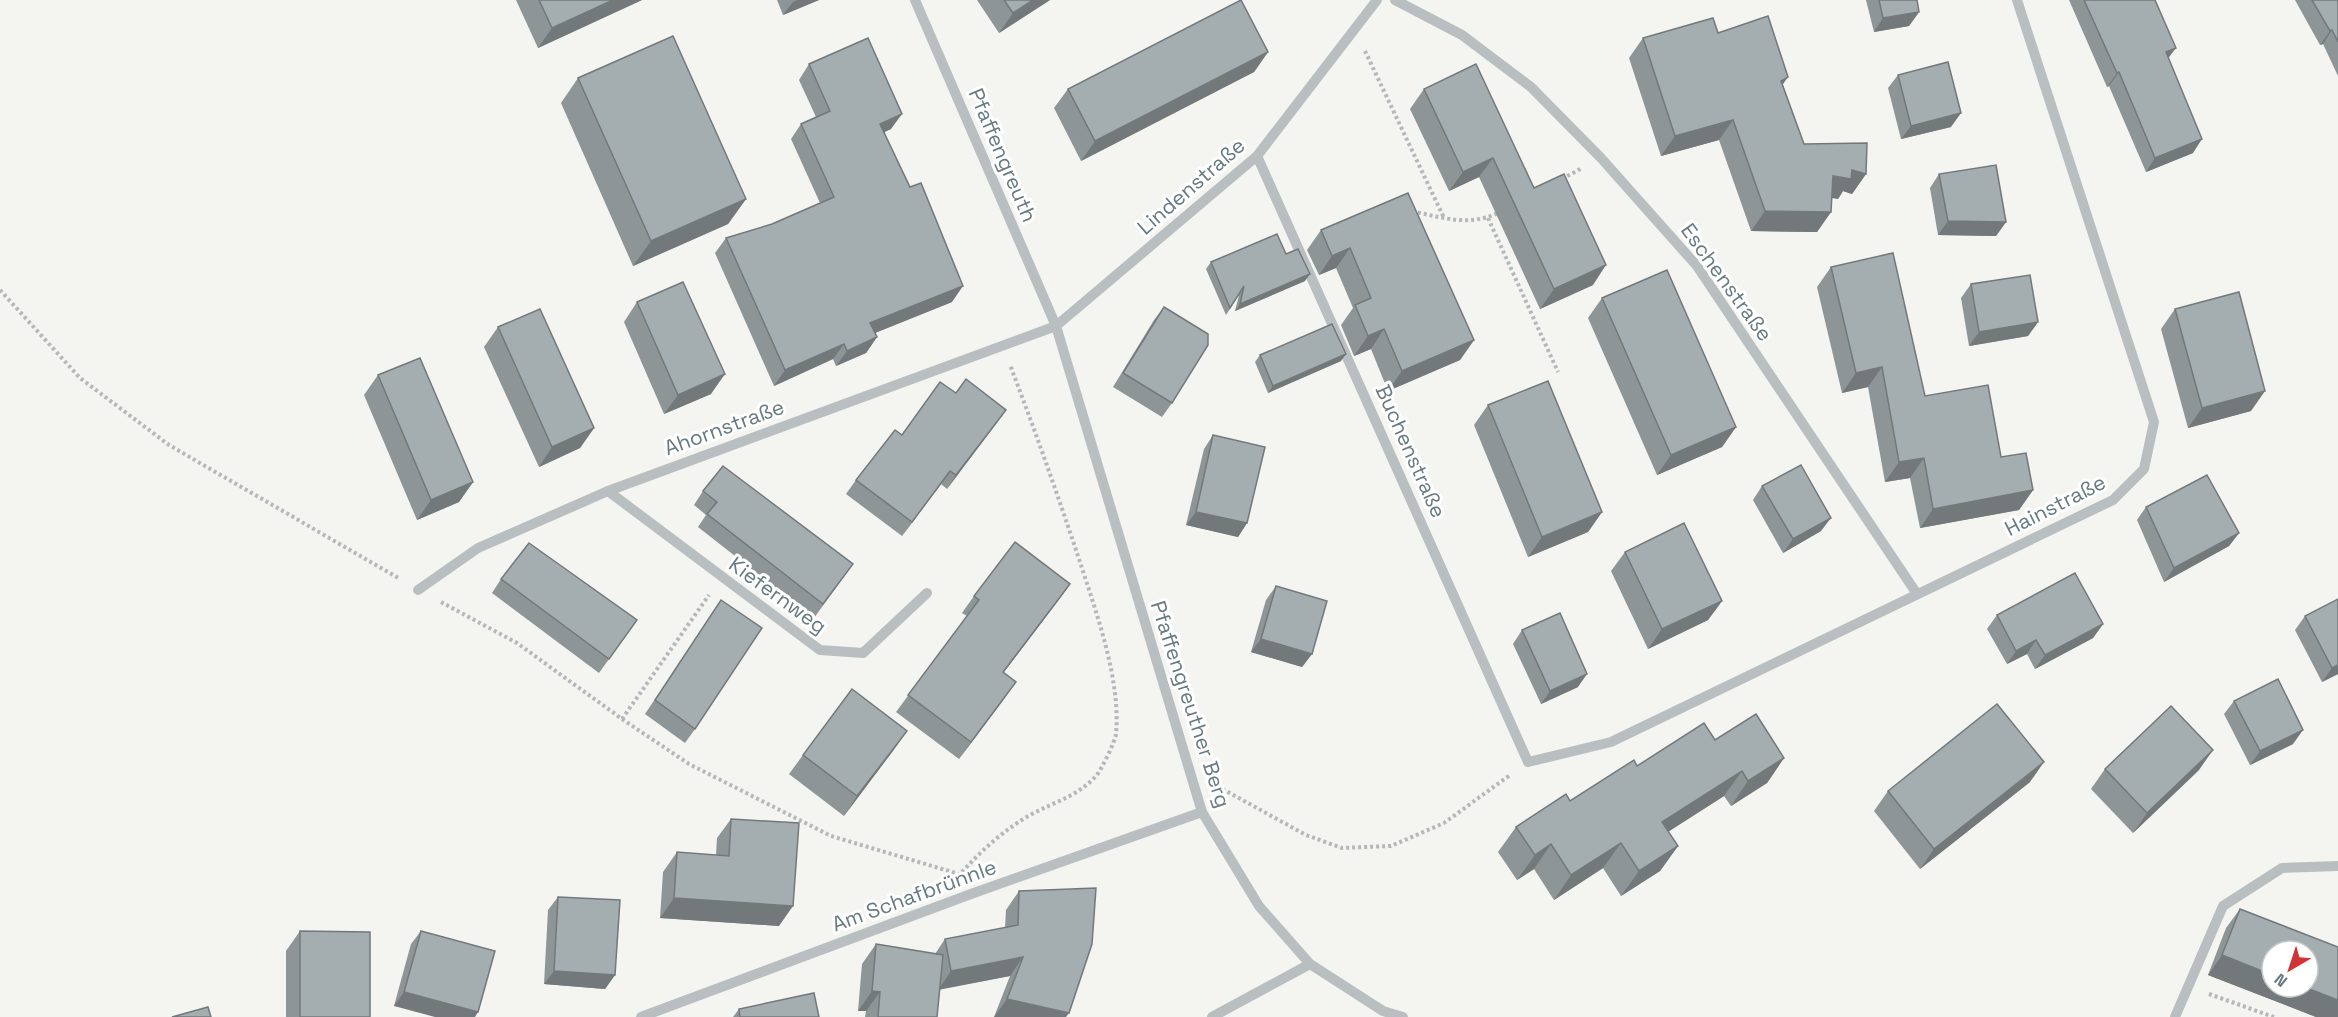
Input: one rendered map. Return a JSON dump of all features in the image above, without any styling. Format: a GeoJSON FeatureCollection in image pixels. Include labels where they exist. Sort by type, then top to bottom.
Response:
{"type":"FeatureCollection","features":[{"type":"Feature","properties":{"kind":"street","name":"Pfaffengreuth"},"geometry":{"type":"LineString","coordinates":[[915,0],[1056,326]]}},
{"type":"Feature","properties":{"kind":"street","name":"Lindenstraße"},"geometry":{"type":"LineString","coordinates":[[1056,326],[1257,156],[1377,0]]}},
{"type":"Feature","properties":{"kind":"street","name":"Eschenstraße"},"geometry":{"type":"LineString","coordinates":[[1395,0],[1462,36],[1531,87],[1601,158],[1697,266],[1917,594]]}},
{"type":"Feature","properties":{"kind":"street","name":"Hainstraße"},"geometry":{"type":"LineString","coordinates":[[1528,762],[1611,742],[2113,501],[2144,469],[2154,422],[2017,0]]}},
{"type":"Feature","properties":{"kind":"street","name":"Buchenstraße"},"geometry":{"type":"LineString","coordinates":[[1257,156],[1528,762]]}},
{"type":"Feature","properties":{"kind":"street","name":"Ahornstraße"},"geometry":{"type":"LineString","coordinates":[[418,590],[478,548],[608,491],[1056,326]]}},
{"type":"Feature","properties":{"kind":"street","name":"Pfaffengreuther Berg"},"geometry":{"type":"LineString","coordinates":[[1056,326],[1202,812],[1259,906],[1310,964],[1383,1011],[1403,1017]]}},
{"type":"Feature","properties":{"kind":"street","name":"Kiefernweg"},"geometry":{"type":"LineString","coordinates":[[608,491],[820,650],[863,653],[927,593]]}},
{"type":"Feature","properties":{"kind":"street","name":"Am Schafbrünnle"},"geometry":{"type":"LineString","coordinates":[[642,1017],[960,898],[1202,812]]}},
{"type":"Feature","properties":{"kind":"street"},"geometry":{"type":"LineString","coordinates":[[2175,1017],[2223,906],[2282,868],[2338,866]]}},
{"type":"Feature","properties":{"kind":"street"},"geometry":{"type":"LineString","coordinates":[[1212,1017],[1310,964]]}},
{"type":"Feature","properties":{"kind":"path"},"geometry":{"type":"LineString","coordinates":[[1354,30],[1444,218]]}},
{"type":"Feature","properties":{"kind":"path"},"geometry":{"type":"LineString","coordinates":[[1560,180],[1601,158]]}},
{"type":"Feature","properties":{"kind":"path"},"geometry":{"type":"LineString","coordinates":[[1406,209],[1457,222],[1488,218],[1508,207]]}},
{"type":"Feature","properties":{"kind":"path"},"geometry":{"type":"LineString","coordinates":[[1488,218],[1558,372]]}},
{"type":"Feature","properties":{"kind":"path"},"geometry":{"type":"LineString","coordinates":[[0,290],[80,378],[169,444],[418,590],[517,643],[689,764],[831,836],[960,874],[980,851],[1014,826],[1031,814],[1072,796],[1089,781],[1098,773],[1116,736],[1114,687],[1093,603],[1047,460],[1003,345]]}},
{"type":"Feature","properties":{"kind":"path"},"geometry":{"type":"LineString","coordinates":[[622,719],[721,577]]}},
{"type":"Feature","properties":{"kind":"path"},"geometry":{"type":"LineString","coordinates":[[1187,768],[1306,835],[1342,848],[1390,846],[1444,823],[1528,762]]}},
{"type":"Feature","properties":{"kind":"path"},"geometry":{"type":"LineString","coordinates":[[2189,987],[2274,1017]]}},
{"type":"Feature","properties":{"kind":"building"},"geometry":{"type":"Polygon","coordinates":[[[539,0],[613,0],[552,28],[539,0]]]}},
{"type":"Feature","properties":{"kind":"building"},"geometry":{"type":"Polygon","coordinates":[[[1004,0],[1033,0],[1013,13],[1004,0]]]}},
{"type":"Feature","properties":{"kind":"building"},"geometry":{"type":"Polygon","coordinates":[[[1241,0],[1268,52],[1095,141],[1068,89],[1241,0]]]}},
{"type":"Feature","properties":{"kind":"building"},"geometry":{"type":"Polygon","coordinates":[[[1879,0],[1917,0],[1919,12],[1883,18],[1879,0]]]}},
{"type":"Feature","properties":{"kind":"building"},"geometry":{"type":"Polygon","coordinates":[[[2084,0],[2155,0],[2176,48],[2166,52],[2202,139],[2155,158],[2119,72],[2117,73],[2084,0]]]}},
{"type":"Feature","properties":{"kind":"building"},"geometry":{"type":"Polygon","coordinates":[[[2312,0],[2338,0],[2338,42],[2332,30],[2330,31],[2312,0]]]}},
{"type":"Feature","properties":{"kind":"building"},"geometry":{"type":"Polygon","coordinates":[[[1768,16],[1788,77],[1781,81],[1804,144],[1867,143],[1866,174],[1852,170],[1851,179],[1833,176],[1831,212],[1765,211],[1733,120],[1675,136],[1643,38],[1713,18],[1718,33],[1768,16]]]}},
{"type":"Feature","properties":{"kind":"building"},"geometry":{"type":"Polygon","coordinates":[[[673,36],[746,199],[651,241],[578,78],[673,36]]]}},
{"type":"Feature","properties":{"kind":"building"},"geometry":{"type":"Polygon","coordinates":[[[868,38],[902,114],[880,124],[910,187],[921,183],[963,286],[870,323],[877,337],[847,351],[844,344],[785,370],[726,238],[772,224],[834,197],[801,124],[830,111],[809,64],[868,38]]]}},
{"type":"Feature","properties":{"kind":"building"},"geometry":{"type":"Polygon","coordinates":[[[1948,62],[1961,113],[1911,126],[1898,75],[1948,62]]]}},
{"type":"Feature","properties":{"kind":"building"},"geometry":{"type":"Polygon","coordinates":[[[1476,64],[1534,188],[1564,174],[1606,265],[1554,289],[1493,158],[1463,172],[1424,89],[1476,64]]]}},
{"type":"Feature","properties":{"kind":"building"},"geometry":{"type":"Polygon","coordinates":[[[1996,165],[2006,222],[1948,221],[1939,174],[1996,165]]]}},
{"type":"Feature","properties":{"kind":"building"},"geometry":{"type":"Polygon","coordinates":[[[1408,193],[1474,340],[1402,371],[1384,329],[1368,336],[1355,305],[1371,298],[1350,248],[1332,256],[1321,230],[1408,193]]]}},
{"type":"Feature","properties":{"kind":"building"},"geometry":{"type":"Polygon","coordinates":[[[1277,234],[1286,254],[1298,249],[1310,274],[1240,304],[1244,286],[1230,308],[1211,262],[1277,234]]]}},
{"type":"Feature","properties":{"kind":"building"},"geometry":{"type":"Polygon","coordinates":[[[1893,253],[1925,396],[1988,385],[2001,457],[2026,453],[2033,490],[1933,509],[1924,458],[1899,462],[1882,367],[1856,373],[1831,267],[1893,253]]]}},
{"type":"Feature","properties":{"kind":"building"},"geometry":{"type":"Polygon","coordinates":[[[1667,270],[1736,427],[1671,455],[1602,298],[1667,270]]]}},
{"type":"Feature","properties":{"kind":"building"},"geometry":{"type":"Polygon","coordinates":[[[2030,275],[2038,322],[1979,332],[1971,284],[2030,275]]]}},
{"type":"Feature","properties":{"kind":"building"},"geometry":{"type":"Polygon","coordinates":[[[683,282],[725,374],[678,395],[637,302],[683,282]]]}},
{"type":"Feature","properties":{"kind":"building"},"geometry":{"type":"Polygon","coordinates":[[[2239,292],[2265,391],[2202,408],[2175,309],[2239,292]]]}},
{"type":"Feature","properties":{"kind":"building"},"geometry":{"type":"Polygon","coordinates":[[[1164,307],[1208,334],[1208,345],[1172,403],[1123,373],[1164,307]]]}},
{"type":"Feature","properties":{"kind":"building"},"geometry":{"type":"Polygon","coordinates":[[[540,309],[594,428],[552,447],[498,327],[540,309]]]}},
{"type":"Feature","properties":{"kind":"building"},"geometry":{"type":"Polygon","coordinates":[[[1332,324],[1346,354],[1273,386],[1260,355],[1332,324]]]}},
{"type":"Feature","properties":{"kind":"building"},"geometry":{"type":"Polygon","coordinates":[[[420,358],[473,482],[431,500],[378,375],[420,358]]]}},
{"type":"Feature","properties":{"kind":"building"},"geometry":{"type":"Polygon","coordinates":[[[966,379],[1006,410],[956,475],[950,471],[912,522],[856,480],[895,430],[902,435],[940,382],[956,393],[966,379]]]}},
{"type":"Feature","properties":{"kind":"building"},"geometry":{"type":"Polygon","coordinates":[[[1548,381],[1602,512],[1542,537],[1488,405],[1548,381]]]}},
{"type":"Feature","properties":{"kind":"building"},"geometry":{"type":"Polygon","coordinates":[[[1213,435],[1265,447],[1247,523],[1196,512],[1213,435]]]}},
{"type":"Feature","properties":{"kind":"building"},"geometry":{"type":"Polygon","coordinates":[[[1801,465],[1831,518],[1793,539],[1762,486],[1801,465]]]}},
{"type":"Feature","properties":{"kind":"building"},"geometry":{"type":"Polygon","coordinates":[[[723,466],[853,564],[823,604],[707,514],[717,502],[703,491],[723,466]]]}},
{"type":"Feature","properties":{"kind":"building"},"geometry":{"type":"Polygon","coordinates":[[[2207,475],[2239,533],[2174,568],[2146,507],[2207,475]]]}},
{"type":"Feature","properties":{"kind":"building"},"geometry":{"type":"Polygon","coordinates":[[[1684,523],[1722,601],[1662,629],[1625,552],[1684,523]]]}},
{"type":"Feature","properties":{"kind":"building"},"geometry":{"type":"Polygon","coordinates":[[[1015,542],[1070,584],[1003,672],[1016,682],[971,742],[908,695],[979,600],[974,596],[1015,542]]]}},
{"type":"Feature","properties":{"kind":"building"},"geometry":{"type":"Polygon","coordinates":[[[529,543],[637,620],[609,659],[501,579],[529,543]]]}},
{"type":"Feature","properties":{"kind":"building"},"geometry":{"type":"Polygon","coordinates":[[[2075,573],[2103,624],[2045,655],[2036,640],[2016,651],[1997,615],[2075,573]]]}},
{"type":"Feature","properties":{"kind":"building"},"geometry":{"type":"Polygon","coordinates":[[[1276,586],[1327,601],[1312,654],[1261,639],[1276,586]]]}},
{"type":"Feature","properties":{"kind":"building"},"geometry":{"type":"Polygon","coordinates":[[[2338,599],[2338,665],[2332,668],[2305,616],[2338,599]]]}},
{"type":"Feature","properties":{"kind":"building"},"geometry":{"type":"Polygon","coordinates":[[[721,600],[762,628],[695,729],[655,700],[721,600]]]}},
{"type":"Feature","properties":{"kind":"building"},"geometry":{"type":"Polygon","coordinates":[[[1560,613],[1587,674],[1550,691],[1522,630],[1560,613]]]}},
{"type":"Feature","properties":{"kind":"building"},"geometry":{"type":"Polygon","coordinates":[[[2278,679],[2303,730],[2260,751],[2234,701],[2278,679]]]}},
{"type":"Feature","properties":{"kind":"building"},"geometry":{"type":"Polygon","coordinates":[[[852,689],[907,731],[857,796],[803,755],[852,689]]]}},
{"type":"Feature","properties":{"kind":"building"},"geometry":{"type":"Polygon","coordinates":[[[1997,704],[2044,762],[1934,849],[1888,791],[1997,704]]]}},
{"type":"Feature","properties":{"kind":"building"},"geometry":{"type":"Polygon","coordinates":[[[2171,706],[2213,750],[2147,813],[2105,769],[2171,706]]]}},
{"type":"Feature","properties":{"kind":"building"},"geometry":{"type":"Polygon","coordinates":[[[1756,714],[1784,758],[1748,781],[1742,771],[1662,822],[1678,846],[1639,871],[1621,843],[1571,875],[1551,844],[1535,855],[1516,827],[1566,794],[1570,801],[1634,760],[1637,766],[1704,723],[1715,740],[1756,714]]]}},
{"type":"Feature","properties":{"kind":"building"},"geometry":{"type":"Polygon","coordinates":[[[731,819],[799,823],[793,906],[674,898],[677,852],[729,856],[731,819]]]}},
{"type":"Feature","properties":{"kind":"building"},"geometry":{"type":"Polygon","coordinates":[[[1096,888],[1092,944],[1069,1013],[1007,999],[1023,957],[951,971],[945,939],[1018,925],[1019,891],[1096,888]]]}},
{"type":"Feature","properties":{"kind":"building"},"geometry":{"type":"Polygon","coordinates":[[[558,897],[620,900],[615,975],[554,971],[558,897]]]}},
{"type":"Feature","properties":{"kind":"building"},"geometry":{"type":"Polygon","coordinates":[[[2240,909],[2317,939],[2260,939],[2260,970],[2222,955],[2240,909]]]}},
{"type":"Feature","properties":{"kind":"building"},"geometry":{"type":"Polygon","coordinates":[[[300,931],[370,932],[370,1017],[300,1017],[300,931]]]}},
{"type":"Feature","properties":{"kind":"building"},"geometry":{"type":"Polygon","coordinates":[[[421,931],[495,951],[478,1012],[404,992],[421,931]]]}},
{"type":"Feature","properties":{"kind":"building"},"geometry":{"type":"Polygon","coordinates":[[[2320,940],[2338,947],[2338,1000],[2320,993],[2320,940]]]}},
{"type":"Feature","properties":{"kind":"building"},"geometry":{"type":"Polygon","coordinates":[[[876,944],[943,955],[937,1017],[878,1017],[880,992],[872,991],[876,944]]]}},
{"type":"Feature","properties":{"kind":"building"},"geometry":{"type":"Polygon","coordinates":[[[814,993],[819,1017],[740,1017],[739,1009],[814,993]]]}},
{"type":"Feature","properties":{"kind":"building"},"geometry":{"type":"Polygon","coordinates":[[[208,1007],[211,1017],[172,1017],[208,1007]]]}}]}
